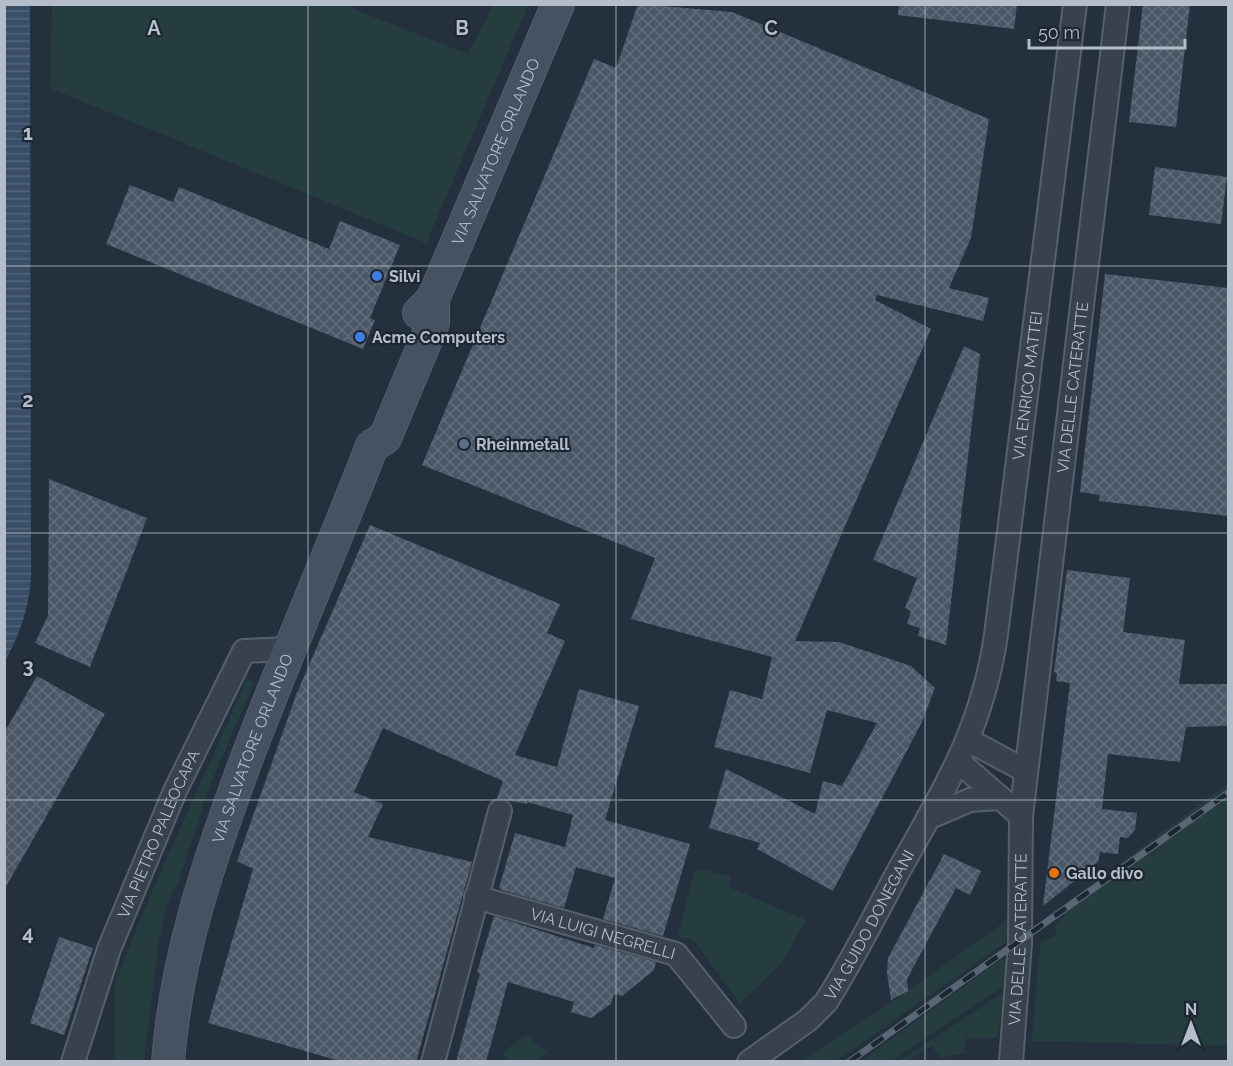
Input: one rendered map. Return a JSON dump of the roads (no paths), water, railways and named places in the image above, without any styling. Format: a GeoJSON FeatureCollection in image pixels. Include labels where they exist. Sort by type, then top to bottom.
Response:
{"type":"FeatureCollection","features":[{"type":"Feature","properties":{"kind":"main road","name":"VIA SALVATORE ORLANDO"},"geometry":{"type":"LineString","coordinates":[[168,1062],[177,984],[190,923],[209,862],[288,649],[372,446],[368,430],[416,316],[433,299],[558,4]]}},
{"type":"Feature","properties":{"kind":"street","name":"VIA ENRICO MATTEI"},"geometry":{"type":"LineString","coordinates":[[959,762],[990,678],[1075,4]]}},
{"type":"Feature","properties":{"kind":"street","name":"VIA DELLE CATERATTE"},"geometry":{"type":"LineString","coordinates":[[1011,1062],[1020,943],[1021,816],[1118,4]]}},
{"type":"Feature","properties":{"kind":"street","name":"VIA PIETRO PALEOCAPA"},"geometry":{"type":"LineString","coordinates":[[73,1062],[113,938],[176,791],[244,651],[288,649]]}},
{"type":"Feature","properties":{"kind":"street"},"geometry":{"type":"LineString","coordinates":[[968,741],[1026,771]]}},
{"type":"Feature","properties":{"kind":"street"},"geometry":{"type":"LineString","coordinates":[[959,762],[1021,816]]}},
{"type":"Feature","properties":{"kind":"street","name":"VIA GUIDO DONEGANI"},"geometry":{"type":"LineString","coordinates":[[749,1062],[808,1020],[826,1002],[959,762]]}},
{"type":"Feature","properties":{"kind":"street"},"geometry":{"type":"LineString","coordinates":[[928,818],[970,800],[1000,798]]}},
{"type":"Feature","properties":{"kind":"street"},"geometry":{"type":"LineString","coordinates":[[433,1062],[500,811]]}},
{"type":"Feature","properties":{"kind":"street","name":"VIA LUIGI NEGRELLI"},"geometry":{"type":"LineString","coordinates":[[476,897],[676,954],[734,1026]]}},
{"type":"Feature","properties":{"kind":"water"},"geometry":{"type":"Polygon","coordinates":[[[30,4],[31,577],[23,620],[5,661],[4,5],[30,4]]]}},
{"type":"Feature","properties":{"kind":"railway"},"geometry":{"type":"LineString","coordinates":[[849,1062],[1228,793]]}},
{"type":"Feature","properties":{"kind":"place","name":"Silvi"},"geometry":{"type":"Point","coordinates":[377,276]}},
{"type":"Feature","properties":{"kind":"place","name":"Acme Computers"},"geometry":{"type":"Point","coordinates":[360,337]}},
{"type":"Feature","properties":{"kind":"place","name":"Rheinmetall"},"geometry":{"type":"Point","coordinates":[464,444]}},
{"type":"Feature","properties":{"kind":"place","name":"Gallo divo"},"geometry":{"type":"Point","coordinates":[1054,873]}}]}
